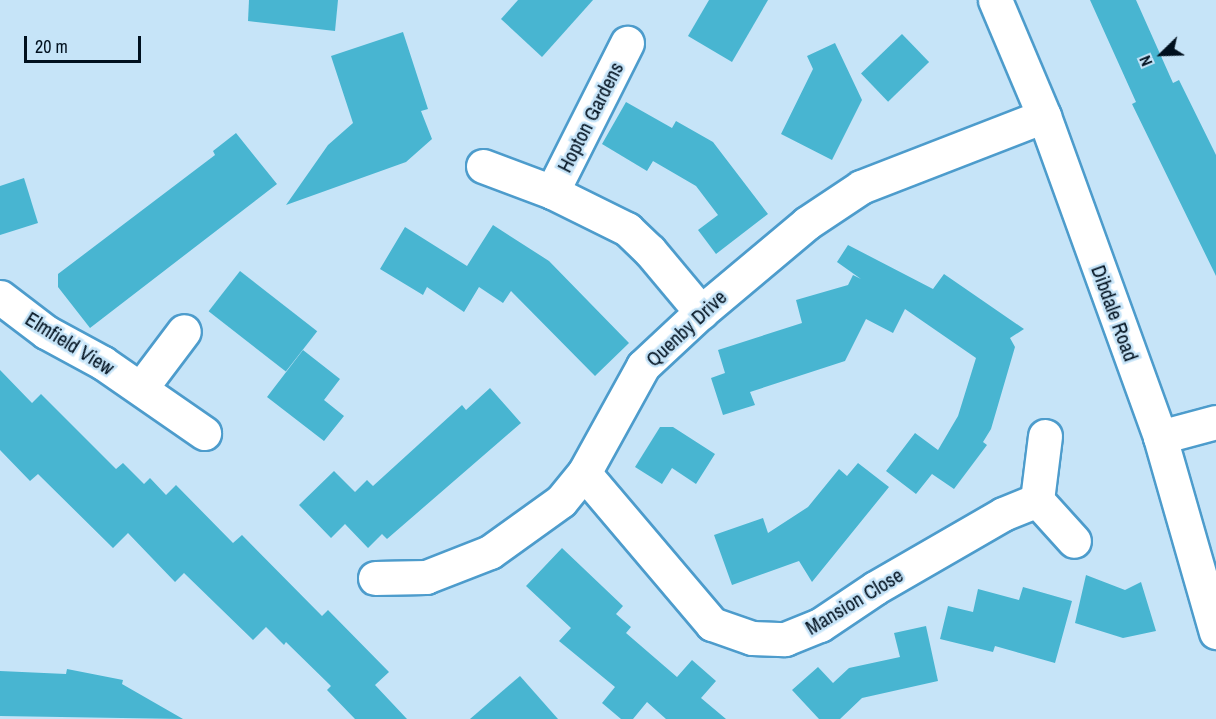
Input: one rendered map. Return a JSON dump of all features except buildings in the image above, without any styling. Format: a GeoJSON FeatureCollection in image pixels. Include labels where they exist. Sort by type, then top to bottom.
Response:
{"type":"FeatureCollection","features":[{"type":"Feature","properties":{"kind":"street","name":"Dibdale Road"},"geometry":{"type":"LineString","coordinates":[[995,0],[1044,116],[1160,437],[1216,632]]}},
{"type":"Feature","properties":{"kind":"street","name":"Hopton Gardens"},"geometry":{"type":"LineString","coordinates":[[552,192],[627,43]]}},
{"type":"Feature","properties":{"kind":"street","name":"Quenby Drive"},"geometry":{"type":"LineString","coordinates":[[375,578],[426,577],[490,552],[561,501],[584,473],[644,366],[700,312],[807,224],[861,187],[923,160],[1044,116]]}},
{"type":"Feature","properties":{"kind":"street","name":"Hopton Gardens"},"geometry":{"type":"LineString","coordinates":[[483,166],[552,192],[627,229],[650,251],[700,312]]}},
{"type":"Feature","properties":{"kind":"street","name":"Elmfield View"},"geometry":{"type":"LineString","coordinates":[[0,297],[46,332],[141,388],[204,433]]}},
{"type":"Feature","properties":{"kind":"street"},"geometry":{"type":"LineString","coordinates":[[141,388],[184,331]]}},
{"type":"Feature","properties":{"kind":"street"},"geometry":{"type":"LineString","coordinates":[[1160,437],[1216,422]]}},
{"type":"Feature","properties":{"kind":"street"},"geometry":{"type":"LineString","coordinates":[[1045,436],[1037,500],[1074,541]]}},
{"type":"Feature","properties":{"kind":"street","name":"Mansion Close"},"geometry":{"type":"LineString","coordinates":[[584,473],[712,624],[752,638],[785,639],[820,625],[875,588],[1003,514],[1037,500]]}}]}
